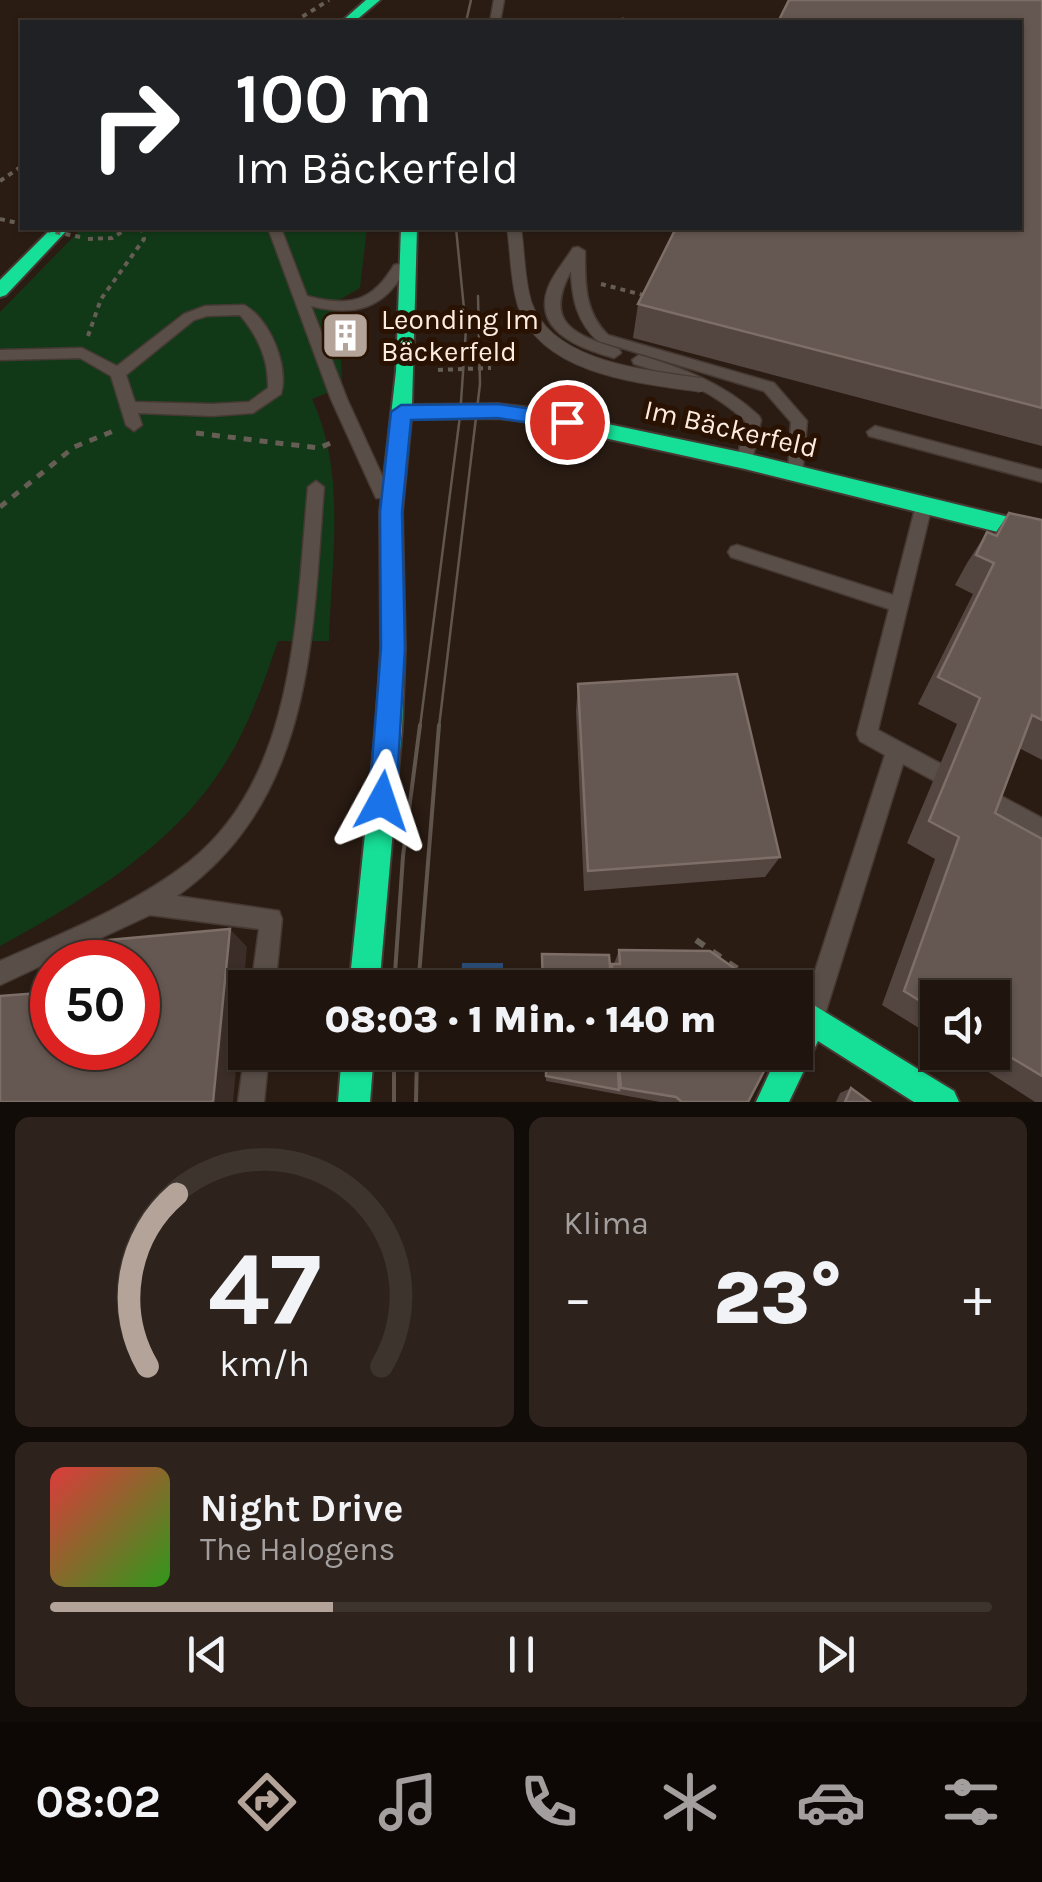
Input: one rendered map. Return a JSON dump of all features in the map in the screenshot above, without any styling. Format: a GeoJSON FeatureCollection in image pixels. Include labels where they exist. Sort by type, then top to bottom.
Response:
{"type":"FeatureCollection","features":[{"type":"Feature","properties":{"kind":"main road"},"geometry":{"type":"LineString","coordinates":[[349,20],[374,0]]}},
{"type":"Feature","properties":{"kind":"main road"},"geometry":{"type":"LineString","coordinates":[[0,291],[59,230]]}},
{"type":"Feature","properties":{"kind":"main road"},"geometry":{"type":"LineString","coordinates":[[366,970],[389,728],[393,648],[391,512],[401,412],[408,236]]}},
{"type":"Feature","properties":{"kind":"main road","name":"Im Bäckerfeld"},"geometry":{"type":"LineString","coordinates":[[401,412],[498,411],[532,415],[745,461],[1042,534]]}},
{"type":"Feature","properties":{"kind":"main road"},"geometry":{"type":"LineString","coordinates":[[813,1020],[943,1102]]}},
{"type":"Feature","properties":{"kind":"main road"},"geometry":{"type":"LineString","coordinates":[[354,1102],[357,1070]]}},
{"type":"Feature","properties":{"kind":"main road"},"geometry":{"type":"LineString","coordinates":[[772,1102],[787,1070]]}},
{"type":"Feature","properties":{"kind":"lane"},"geometry":{"type":"LineString","coordinates":[[275,230],[338,399],[391,512]]}},
{"type":"Feature","properties":{"kind":"lane"},"geometry":{"type":"LineString","coordinates":[[514,230],[525,308],[542,331],[566,350],[596,363],[701,386]]}},
{"type":"Feature","properties":{"kind":"lane"},"geometry":{"type":"LineString","coordinates":[[302,299],[333,307],[370,301],[395,279],[408,236]]}},
{"type":"Feature","properties":{"kind":"lane"},"geometry":{"type":"LineString","coordinates":[[745,461],[753,420],[740,406],[659,366],[570,338],[554,323],[550,311],[552,289],[578,251],[580,301],[588,327],[603,338],[769,387],[799,421],[796,473]]}},
{"type":"Feature","properties":{"kind":"lane"},"geometry":{"type":"LineString","coordinates":[[118,373],[189,317],[205,311],[244,310],[259,326],[277,372],[276,390],[253,406],[212,410],[131,408]]}},
{"type":"Feature","properties":{"kind":"lane"},"geometry":{"type":"LineString","coordinates":[[0,355],[82,353],[118,373],[134,426]]}},
{"type":"Feature","properties":{"kind":"lane"},"geometry":{"type":"LineString","coordinates":[[874,432],[1042,476]]}},
{"type":"Feature","properties":{"kind":"lane"},"geometry":{"type":"LineString","coordinates":[[0,973],[149,904],[210,857],[246,816],[272,772],[290,719],[316,487]]}},
{"type":"Feature","properties":{"kind":"lane"},"geometry":{"type":"LineString","coordinates":[[924,505],[868,734],[1042,829]]}},
{"type":"Feature","properties":{"kind":"lane"},"geometry":{"type":"LineString","coordinates":[[737,552],[900,605]]}},
{"type":"Feature","properties":{"kind":"lane"},"geometry":{"type":"LineString","coordinates":[[813,1016],[896,750]]}},
{"type":"Feature","properties":{"kind":"lane"},"geometry":{"type":"LineString","coordinates":[[149,904],[271,918],[266,970]]}},
{"type":"Feature","properties":{"kind":"lane"},"geometry":{"type":"LineString","coordinates":[[252,1102],[255,1070]]}},
{"type":"Feature","properties":{"kind":"path"},"geometry":{"type":"LineString","coordinates":[[297,20],[329,0]]}},
{"type":"Feature","properties":{"kind":"path"},"geometry":{"type":"LineString","coordinates":[[623,20],[626,16]]}},
{"type":"Feature","properties":{"kind":"path"},"geometry":{"type":"LineString","coordinates":[[46,230],[85,238],[112,238],[125,230]]}},
{"type":"Feature","properties":{"kind":"path"},"geometry":{"type":"LineString","coordinates":[[82,353],[101,299],[144,239],[137,230]]}},
{"type":"Feature","properties":{"kind":"path"},"geometry":{"type":"LineString","coordinates":[[0,507],[74,447],[134,426]]}},
{"type":"Feature","properties":{"kind":"path"},"geometry":{"type":"LineString","coordinates":[[193,433],[319,448],[340,439]]}},
{"type":"Feature","properties":{"kind":"path"},"geometry":{"type":"LineString","coordinates":[[696,940],[739,970]]}},
{"type":"Feature","properties":{"kind":"green space"},"geometry":{"type":"Polygon","coordinates":[[[80,230],[367,230],[360,288],[339,300],[342,387],[312,399],[330,457],[333,487],[329,641],[278,641],[234,748],[205,793],[154,846],[125,869],[0,946],[0,312],[80,230]]]}},
{"type":"Feature","properties":{"kind":"water"},"geometry":{"type":"Polygon","coordinates":[[[462,963],[503,963],[503,970],[462,970],[462,963]]]}},
{"type":"Feature","properties":{"kind":"building"},"geometry":{"type":"Polygon","coordinates":[[[789,0],[1042,0],[1042,408],[638,304],[675,230],[1022,230],[1022,20],[779,20],[789,0]]]}},
{"type":"Feature","properties":{"kind":"building"},"geometry":{"type":"Polygon","coordinates":[[[341,320],[348,320],[347,332],[340,332],[341,320]]]}},
{"type":"Feature","properties":{"kind":"building"},"geometry":{"type":"Polygon","coordinates":[[[1009,513],[1042,520],[1042,720],[1032,715],[995,813],[1042,839],[1042,1076],[1010,1057],[1010,980],[920,980],[920,1001],[904,991],[959,837],[929,821],[980,698],[938,677],[994,563],[976,555],[987,532],[997,536],[1009,513]]]}},
{"type":"Feature","properties":{"kind":"building"},"geometry":{"type":"Polygon","coordinates":[[[737,674],[780,857],[588,871],[578,684],[737,674]]]}},
{"type":"Feature","properties":{"kind":"building"},"geometry":{"type":"Polygon","coordinates":[[[230,929],[213,1102],[0,1102],[0,996],[30,994],[30,1070],[160,1070],[160,940],[109,940],[230,929]]]}},
{"type":"Feature","properties":{"kind":"building"},"geometry":{"type":"Polygon","coordinates":[[[619,950],[710,951],[737,970],[612,970],[612,964],[620,964],[619,950]]]}},
{"type":"Feature","properties":{"kind":"building"},"geometry":{"type":"Polygon","coordinates":[[[542,954],[609,955],[610,970],[542,970],[542,954]]]}},
{"type":"Feature","properties":{"kind":"building"},"geometry":{"type":"Polygon","coordinates":[[[546,1070],[618,1070],[619,1090],[546,1076],[546,1070]]]}},
{"type":"Feature","properties":{"kind":"building"},"geometry":{"type":"Polygon","coordinates":[[[620,1070],[765,1070],[748,1102],[682,1102],[676,1097],[621,1088],[620,1070]]]}},
{"type":"Feature","properties":{"kind":"building"},"geometry":{"type":"Polygon","coordinates":[[[851,1088],[870,1102],[845,1102],[851,1088]]]}},
{"type":"Feature","properties":{"kind":"tram line"},"geometry":{"type":"LineString","coordinates":[[466,20],[471,0]]}},
{"type":"Feature","properties":{"kind":"tram line"},"geometry":{"type":"LineString","coordinates":[[420,727],[460,416],[466,329],[456,230]]}},
{"type":"Feature","properties":{"kind":"tram line"},"geometry":{"type":"LineString","coordinates":[[439,727],[480,384],[478,296]]}},
{"type":"Feature","properties":{"kind":"tram line"},"geometry":{"type":"LineString","coordinates":[[395,970],[403,856],[420,725]]}},
{"type":"Feature","properties":{"kind":"tram line"},"geometry":{"type":"LineString","coordinates":[[419,970],[439,725]]}},
{"type":"Feature","properties":{"kind":"tram line"},"geometry":{"type":"LineString","coordinates":[[394,1070],[394,1102]]}},
{"type":"Feature","properties":{"kind":"tram line"},"geometry":{"type":"LineString","coordinates":[[416,1102],[417,1070]]}},
{"type":"Feature","properties":{"kind":"traffic: fast"},"geometry":{"type":"LineString","coordinates":[[349,20],[374,0]]}},
{"type":"Feature","properties":{"kind":"traffic: fast"},"geometry":{"type":"LineString","coordinates":[[0,291],[59,230]]}},
{"type":"Feature","properties":{"kind":"traffic: fast"},"geometry":{"type":"LineString","coordinates":[[366,970],[389,728],[393,648],[391,512],[406,371],[409,230]]}},
{"type":"Feature","properties":{"kind":"traffic: fast"},"geometry":{"type":"LineString","coordinates":[[401,412],[498,411],[532,415],[745,461],[1042,534]]}},
{"type":"Feature","properties":{"kind":"traffic: fast"},"geometry":{"type":"LineString","coordinates":[[772,1102],[812,1019],[943,1102]]}},
{"type":"Feature","properties":{"kind":"traffic: fast"},"geometry":{"type":"LineString","coordinates":[[354,1102],[357,1070]]}},
{"type":"Feature","properties":{"kind":"place","name":"Leonding Im Bäckerfeld"},"geometry":{"type":"Point","coordinates":[346,335]}},
{"type":"Feature","properties":{"kind":"route"},"geometry":{"type":"LineString","coordinates":[[382,801],[393,648],[391,512],[401,412],[498,411],[567,422]]}}]}
